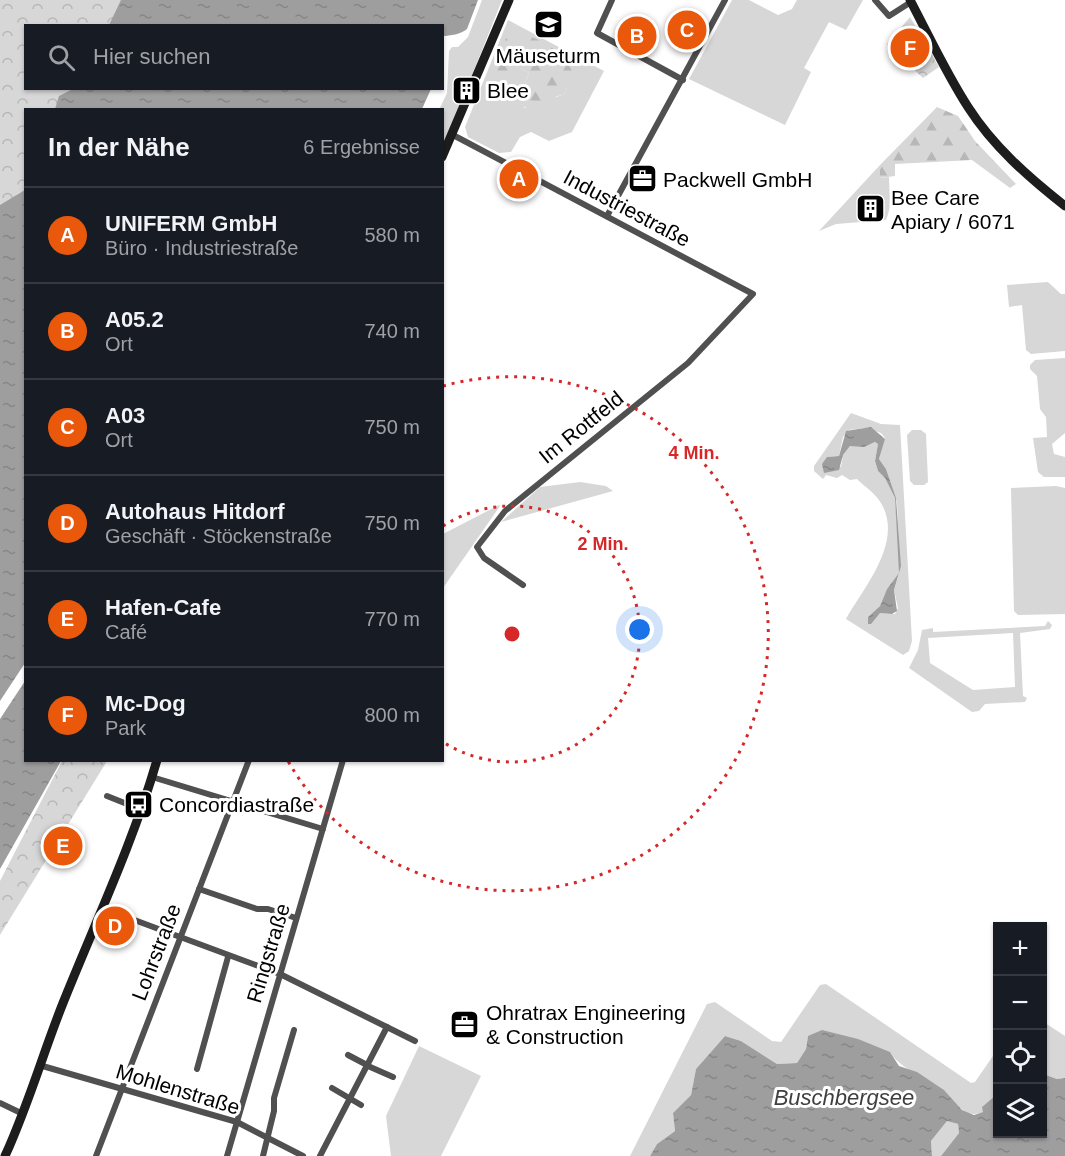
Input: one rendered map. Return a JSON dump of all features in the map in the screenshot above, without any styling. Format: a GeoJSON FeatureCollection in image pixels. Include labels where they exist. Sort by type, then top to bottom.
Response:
{"type":"FeatureCollection","features":[{"type":"Feature","properties":{"kind":"street"},"geometry":{"type":"LineString","coordinates":[[444,153],[509,0]]}},
{"type":"Feature","properties":{"kind":"street"},"geometry":{"type":"LineString","coordinates":[[612,0],[597,33],[683,80]]}},
{"type":"Feature","properties":{"kind":"street"},"geometry":{"type":"LineString","coordinates":[[607,216],[725,0]]}},
{"type":"Feature","properties":{"kind":"street"},"geometry":{"type":"LineString","coordinates":[[875,0],[889,16],[911,1],[952,79],[978,121],[1013,163],[1065,206]]}},
{"type":"Feature","properties":{"kind":"street","name":"Industriestraße"},"geometry":{"type":"LineString","coordinates":[[453,135],[753,294]]}},
{"type":"Feature","properties":{"kind":"street","name":"Im Rottfeld"},"geometry":{"type":"LineString","coordinates":[[523,585],[484,558],[477,547],[492,525],[535,485],[688,363],[753,294]]}},
{"type":"Feature","properties":{"kind":"street"},"geometry":{"type":"LineString","coordinates":[[5,1156],[23,1114],[39,1065],[142,810],[156,762]]}},
{"type":"Feature","properties":{"kind":"street","name":"Lohrstraße"},"geometry":{"type":"LineString","coordinates":[[96,1156],[248,762]]}},
{"type":"Feature","properties":{"kind":"street","name":"Ringstraße"},"geometry":{"type":"LineString","coordinates":[[227,1156],[342,762]]}},
{"type":"Feature","properties":{"kind":"street"},"geometry":{"type":"LineString","coordinates":[[152,777],[323,829]]}},
{"type":"Feature","properties":{"kind":"street"},"geometry":{"type":"LineString","coordinates":[[107,796],[142,810]]}},
{"type":"Feature","properties":{"kind":"street"},"geometry":{"type":"LineString","coordinates":[[199,889],[257,909],[268,909],[296,918]]}},
{"type":"Feature","properties":{"kind":"street"},"geometry":{"type":"LineString","coordinates":[[102,908],[179,939],[280,975],[416,1041]]}},
{"type":"Feature","properties":{"kind":"street"},"geometry":{"type":"LineString","coordinates":[[196,1069],[228,957]]}},
{"type":"Feature","properties":{"kind":"street"},"geometry":{"type":"LineString","coordinates":[[321,1156],[387,1027]]}},
{"type":"Feature","properties":{"kind":"street"},"geometry":{"type":"LineString","coordinates":[[263,1156],[274,1111],[274,1098],[294,1030]]}},
{"type":"Feature","properties":{"kind":"street"},"geometry":{"type":"LineString","coordinates":[[348,1055],[393,1077]]}},
{"type":"Feature","properties":{"kind":"street","name":"Mohlenstraße"},"geometry":{"type":"LineString","coordinates":[[39,1065],[237,1122],[303,1156]]}},
{"type":"Feature","properties":{"kind":"street"},"geometry":{"type":"LineString","coordinates":[[332,1088],[361,1105]]}},
{"type":"Feature","properties":{"kind":"street"},"geometry":{"type":"LineString","coordinates":[[0,1103],[23,1114]]}},
{"type":"Feature","properties":{"kind":"green space"},"geometry":{"type":"Polygon","coordinates":[[[0,0],[295,0],[282,24],[24,24],[24,90],[245,90],[235,108],[24,108],[24,450],[0,486],[0,0]]]}},
{"type":"Feature","properties":{"kind":"green space"},"geometry":{"type":"Polygon","coordinates":[[[482,0],[502,0],[444,145],[444,108],[440,108],[447,93],[449,51],[452,47],[458,47],[468,37],[482,0]]]}},
{"type":"Feature","properties":{"kind":"green space"},"geometry":{"type":"Polygon","coordinates":[[[732,0],[749,0],[778,15],[792,9],[797,0],[863,0],[846,30],[829,22],[804,68],[811,72],[785,125],[689,79],[732,0]]]}},
{"type":"Feature","properties":{"kind":"green space"},"geometry":{"type":"Polygon","coordinates":[[[910,17],[939,67],[923,78],[887,44],[910,17]]]}},
{"type":"Feature","properties":{"kind":"green space"},"geometry":{"type":"Polygon","coordinates":[[[508,20],[604,71],[572,132],[549,141],[531,132],[520,137],[511,152],[499,153],[468,137],[465,127],[508,20]],[[519,68],[529,73],[525,83],[524,108],[565,94],[567,88],[519,68]]]}},
{"type":"Feature","properties":{"kind":"green space"},"geometry":{"type":"Polygon","coordinates":[[[511,27],[552,48],[567,62],[576,84],[567,88],[565,94],[555,97],[553,104],[534,108],[515,103],[516,91],[525,83],[529,73],[519,68],[503,73],[493,68],[511,27]]]}},
{"type":"Feature","properties":{"kind":"green space"},"geometry":{"type":"Polygon","coordinates":[[[937,107],[958,116],[975,141],[1016,184],[1010,188],[972,160],[895,164],[895,176],[880,178],[880,165],[937,107]]]}},
{"type":"Feature","properties":{"kind":"green space"},"geometry":{"type":"Polygon","coordinates":[[[880,165],[880,178],[889,177],[890,203],[886,220],[836,224],[819,231],[880,165]]]}},
{"type":"Feature","properties":{"kind":"green space"},"geometry":{"type":"Polygon","coordinates":[[[1048,282],[1061,294],[1065,294],[1065,351],[1031,354],[1026,350],[1022,305],[1009,307],[1007,285],[1048,282]]]}},
{"type":"Feature","properties":{"kind":"green space"},"geometry":{"type":"Polygon","coordinates":[[[1065,358],[1065,433],[1052,444],[1054,454],[1065,457],[1065,477],[1044,477],[1038,472],[1033,438],[1047,437],[1046,417],[1040,409],[1037,376],[1030,369],[1030,365],[1035,360],[1065,358]]]}},
{"type":"Feature","properties":{"kind":"green space"},"geometry":{"type":"Polygon","coordinates":[[[851,413],[881,424],[900,425],[912,641],[909,651],[903,655],[846,619],[871,579],[885,548],[888,533],[887,518],[881,503],[857,479],[850,480],[842,475],[837,478],[826,475],[823,479],[814,471],[814,466],[851,413]],[[866,428],[849,430],[843,437],[839,456],[827,457],[841,467],[843,455],[850,446],[876,442],[878,444],[875,461],[878,471],[885,478],[895,498],[900,567],[897,502],[886,469],[879,459],[885,438],[881,433],[866,428]],[[899,574],[887,589],[880,606],[868,617],[868,624],[880,613],[895,614],[898,608],[894,590],[899,574]]]}},
{"type":"Feature","properties":{"kind":"green space"},"geometry":{"type":"Polygon","coordinates":[[[912,430],[921,430],[926,434],[928,482],[924,485],[914,485],[910,481],[907,435],[912,430]]]}},
{"type":"Feature","properties":{"kind":"green space"},"geometry":{"type":"Polygon","coordinates":[[[580,482],[606,486],[613,491],[501,522],[540,487],[580,482]]]}},
{"type":"Feature","properties":{"kind":"green space"},"geometry":{"type":"Polygon","coordinates":[[[1056,486],[1065,488],[1065,614],[1018,615],[1014,611],[1011,488],[1056,486]]]}},
{"type":"Feature","properties":{"kind":"green space"},"geometry":{"type":"Polygon","coordinates":[[[499,505],[500,506],[444,587],[444,533],[499,505]]]}},
{"type":"Feature","properties":{"kind":"green space"},"geometry":{"type":"Polygon","coordinates":[[[1048,621],[1052,625],[1050,629],[1020,633],[1023,696],[1027,698],[1025,702],[985,704],[979,711],[972,712],[909,668],[918,650],[922,630],[933,628],[933,632],[1045,626],[1048,621]],[[1013,633],[928,638],[930,663],[973,690],[1015,687],[1013,633]]]}},
{"type":"Feature","properties":{"kind":"green space"},"geometry":{"type":"Polygon","coordinates":[[[61,762],[106,762],[0,935],[0,881],[61,762]]]}},
{"type":"Feature","properties":{"kind":"green space"},"geometry":{"type":"Polygon","coordinates":[[[826,984],[971,1083],[975,1082],[993,1056],[993,1097],[983,1106],[984,1112],[973,1114],[962,1110],[942,1089],[901,1064],[890,1052],[808,1036],[806,1049],[797,1063],[777,1064],[741,1041],[725,1036],[696,1069],[691,1095],[673,1113],[675,1131],[657,1144],[650,1156],[630,1156],[707,1004],[715,1002],[772,1041],[781,1042],[820,985],[826,984]]]}},
{"type":"Feature","properties":{"kind":"green space"},"geometry":{"type":"Polygon","coordinates":[[[1047,1024],[1065,1036],[1065,1078],[1057,1079],[1047,1075],[1047,1024]]]}},
{"type":"Feature","properties":{"kind":"green space"},"geometry":{"type":"Polygon","coordinates":[[[419,1046],[481,1076],[441,1156],[391,1156],[386,1116],[419,1046]]]}},
{"type":"Feature","properties":{"kind":"green space"},"geometry":{"type":"Polygon","coordinates":[[[947,1121],[958,1124],[959,1133],[941,1156],[932,1156],[931,1141],[947,1121]]]}},
{"type":"Feature","properties":{"kind":"water"},"geometry":{"type":"Polygon","coordinates":[[[121,0],[478,0],[467,29],[444,36],[444,24],[109,24],[121,0]]]}},
{"type":"Feature","properties":{"kind":"water"},"geometry":{"type":"Polygon","coordinates":[[[71,90],[431,90],[422,108],[55,108],[59,96],[71,90]]]}},
{"type":"Feature","properties":{"kind":"water"},"geometry":{"type":"Polygon","coordinates":[[[24,191],[24,665],[0,701],[0,205],[24,191]]]}},
{"type":"Feature","properties":{"kind":"water"},"geometry":{"type":"Polygon","coordinates":[[[871,427],[885,439],[879,459],[886,469],[896,498],[901,566],[899,573],[895,498],[885,478],[878,471],[875,461],[878,444],[875,442],[864,447],[850,446],[843,455],[839,470],[824,473],[822,464],[827,457],[839,456],[846,431],[871,427]]]}},
{"type":"Feature","properties":{"kind":"water"},"geometry":{"type":"Polygon","coordinates":[[[899,573],[894,590],[897,611],[892,614],[880,613],[871,624],[868,624],[868,617],[880,606],[887,589],[899,573]]]}},
{"type":"Feature","properties":{"kind":"water"},"geometry":{"type":"Polygon","coordinates":[[[24,683],[24,762],[60,762],[0,869],[0,719],[24,683]]]}},
{"type":"Feature","properties":{"kind":"water","name":"Buschbergsee"},"geometry":{"type":"Polygon","coordinates":[[[822,1030],[858,1039],[890,1052],[899,1066],[917,1072],[944,1090],[962,1110],[974,1115],[983,1112],[982,1107],[993,1097],[993,1138],[1047,1138],[1047,1075],[1057,1079],[1065,1078],[1065,1156],[941,1156],[959,1133],[958,1124],[947,1121],[931,1141],[932,1156],[650,1156],[657,1144],[675,1131],[673,1113],[691,1095],[696,1069],[725,1036],[741,1041],[777,1064],[797,1063],[806,1049],[808,1036],[822,1030]]]}},
{"type":"Feature","properties":{"kind":"place","name":"Mäuseturm"},"geometry":{"type":"Point","coordinates":[548,24]}},
{"type":"Feature","properties":{"kind":"place","name":"A03"},"geometry":{"type":"Point","coordinates":[687,30]}},
{"type":"Feature","properties":{"kind":"place","name":"A05.2"},"geometry":{"type":"Point","coordinates":[637,36]}},
{"type":"Feature","properties":{"kind":"place","name":"Mc-Dog"},"geometry":{"type":"Point","coordinates":[910,48]}},
{"type":"Feature","properties":{"kind":"place","name":"Blee"},"geometry":{"type":"Point","coordinates":[466,90]}},
{"type":"Feature","properties":{"kind":"place","name":"UNIFERM GmbH"},"geometry":{"type":"Point","coordinates":[519,179]}},
{"type":"Feature","properties":{"kind":"place","name":"Packwell GmbH"},"geometry":{"type":"Point","coordinates":[642,179]}},
{"type":"Feature","properties":{"kind":"place","name":"Bee Care Apiary / 6071"},"geometry":{"type":"Point","coordinates":[870,209]}},
{"type":"Feature","properties":{"kind":"place","name":"Concordiastraße"},"geometry":{"type":"Point","coordinates":[138,804]}},
{"type":"Feature","properties":{"kind":"place","name":"Hafen-Cafe"},"geometry":{"type":"Point","coordinates":[63,846]}},
{"type":"Feature","properties":{"kind":"place","name":"Autohaus Hitdorf"},"geometry":{"type":"Point","coordinates":[115,926]}},
{"type":"Feature","properties":{"kind":"place","name":"Ohratrax Engineering & Construction"},"geometry":{"type":"Point","coordinates":[465,1024]}}]}
